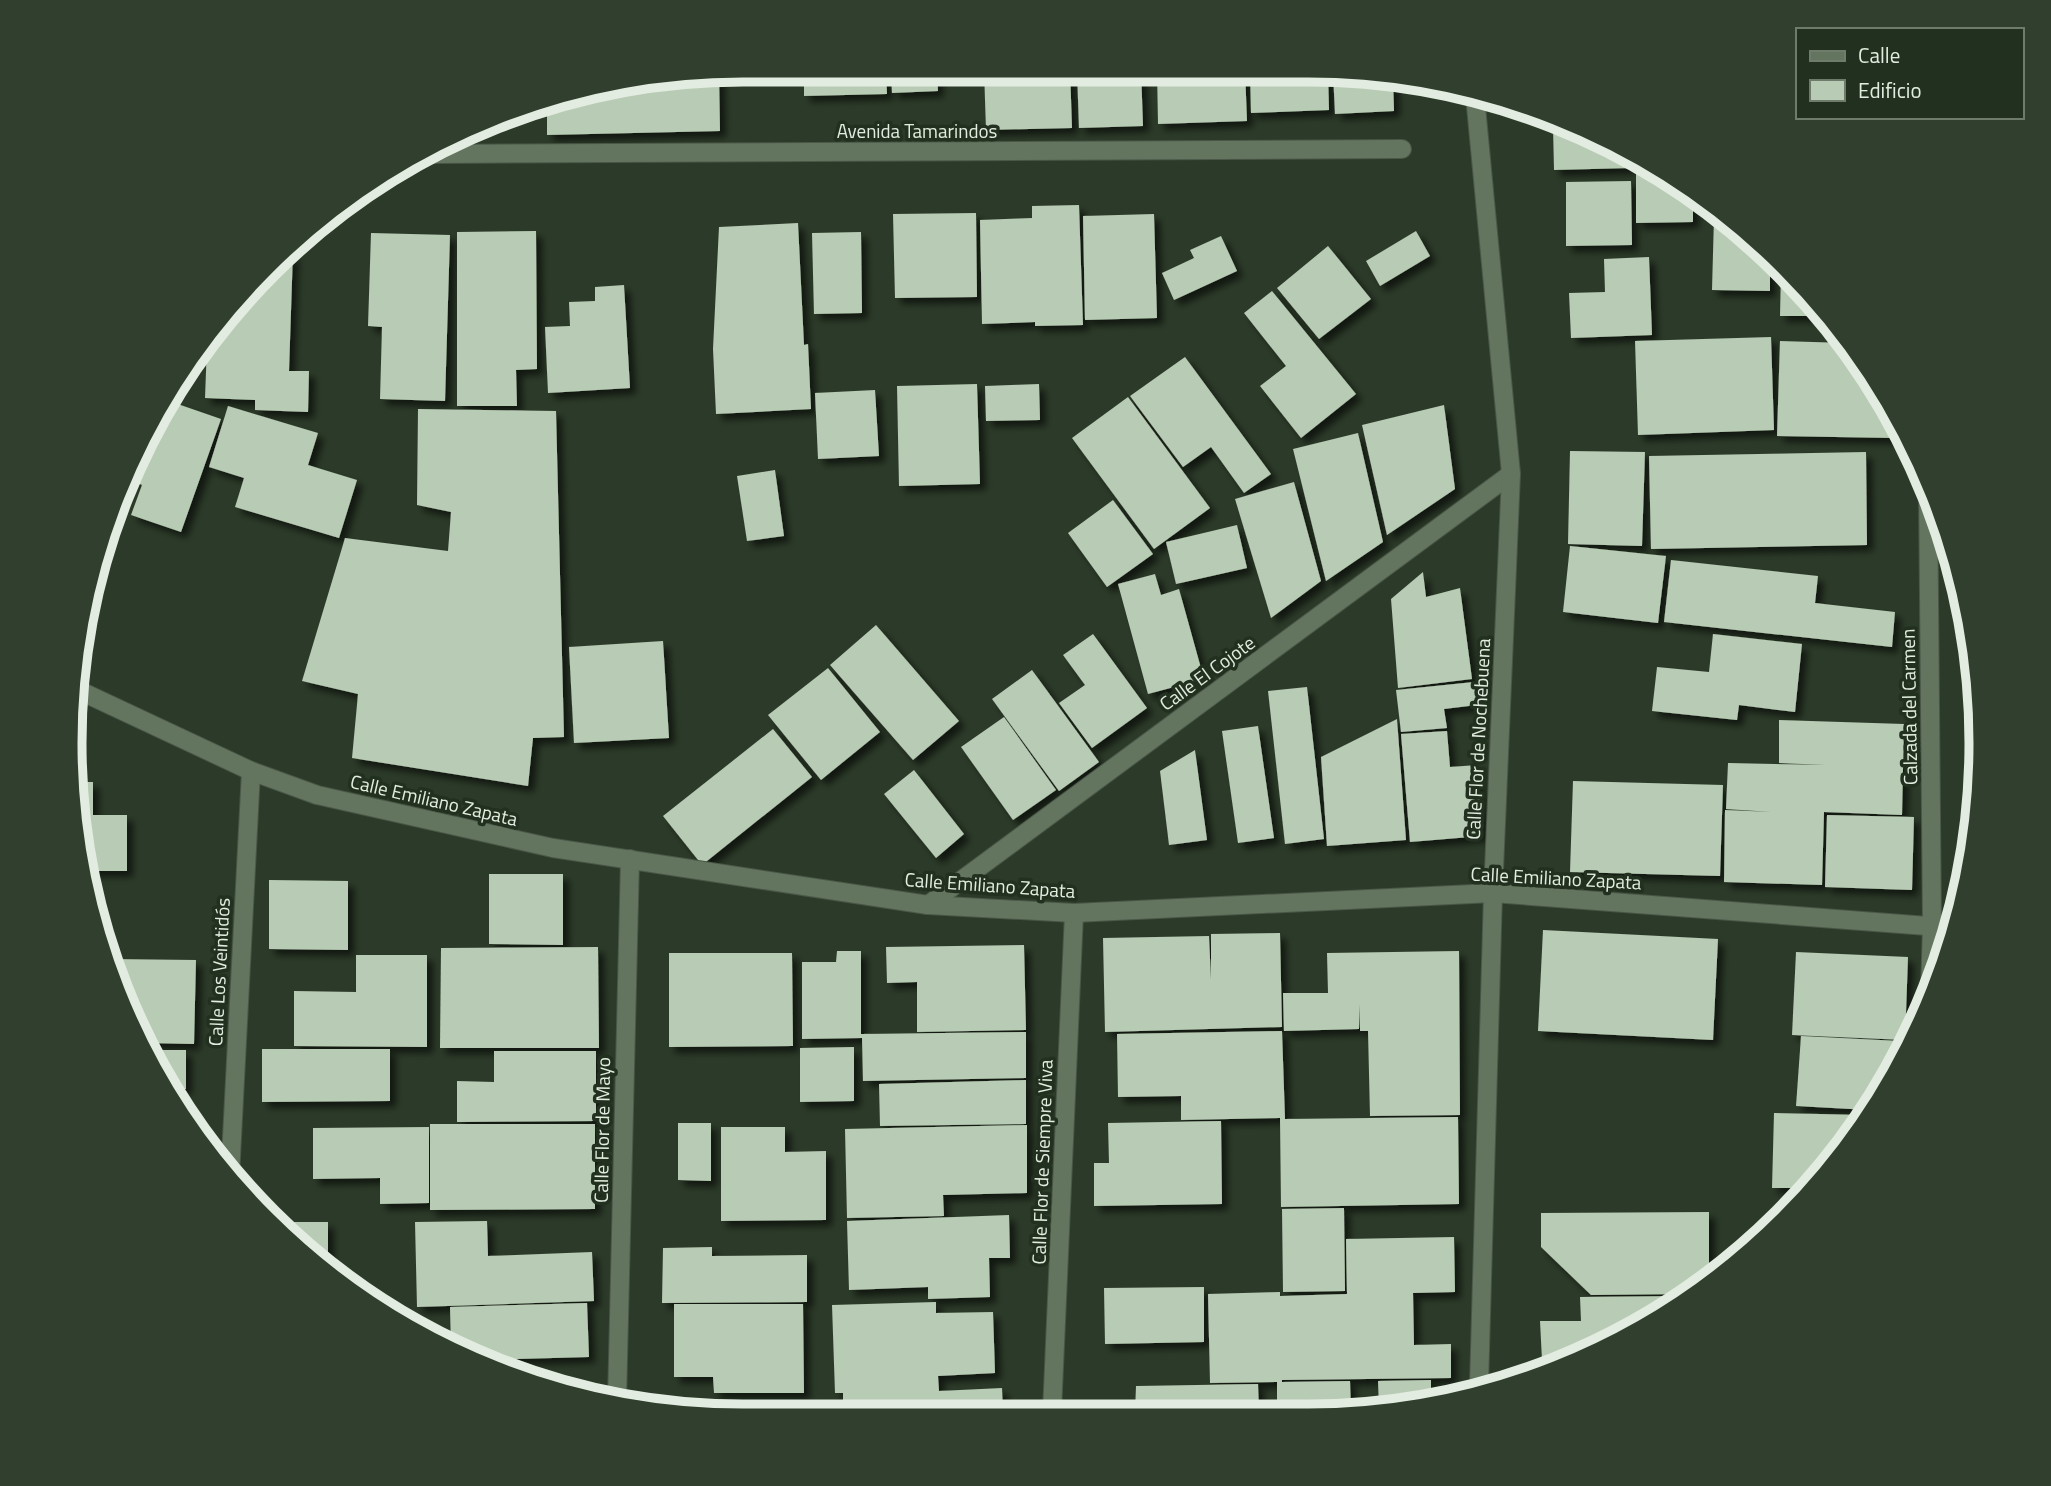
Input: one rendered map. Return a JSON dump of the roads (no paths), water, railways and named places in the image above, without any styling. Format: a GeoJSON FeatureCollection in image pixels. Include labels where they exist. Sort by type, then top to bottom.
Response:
{"type":"FeatureCollection","features":[{"type":"Feature","properties":{"kind":"street","name":"Calle Flor de Nochebuena"},"geometry":{"type":"LineString","coordinates":[[1476,104],[1511,474],[1493,893],[1479,1381]]}},
{"type":"Feature","properties":{"kind":"street","name":"Avenida Tamarindos"},"geometry":{"type":"LineString","coordinates":[[442,155],[1402,149]]}},
{"type":"Feature","properties":{"kind":"street","name":"Calle El Cojote"},"geometry":{"type":"LineString","coordinates":[[928,905],[1511,474]]}},
{"type":"Feature","properties":{"kind":"street","name":"Calzada del Carmen"},"geometry":{"type":"LineString","coordinates":[[1928,516],[1931,963]]}},
{"type":"Feature","properties":{"kind":"street","name":"Calle Emiliano Zapata"},"geometry":{"type":"LineString","coordinates":[[85,694],[251,771],[317,795],[553,848],[928,905],[1074,913],[1493,893],[1942,926]]}},
{"type":"Feature","properties":{"kind":"street","name":"Calle Los Veintidós"},"geometry":{"type":"LineString","coordinates":[[231,1160],[251,771]]}},
{"type":"Feature","properties":{"kind":"street","name":"Calle Flor de Mayo"},"geometry":{"type":"LineString","coordinates":[[617,1392],[630,859]]}},
{"type":"Feature","properties":{"kind":"street","name":"Calle Flor de Siempre Viva"},"geometry":{"type":"LineString","coordinates":[[1052,1404],[1074,913]]}}]}
